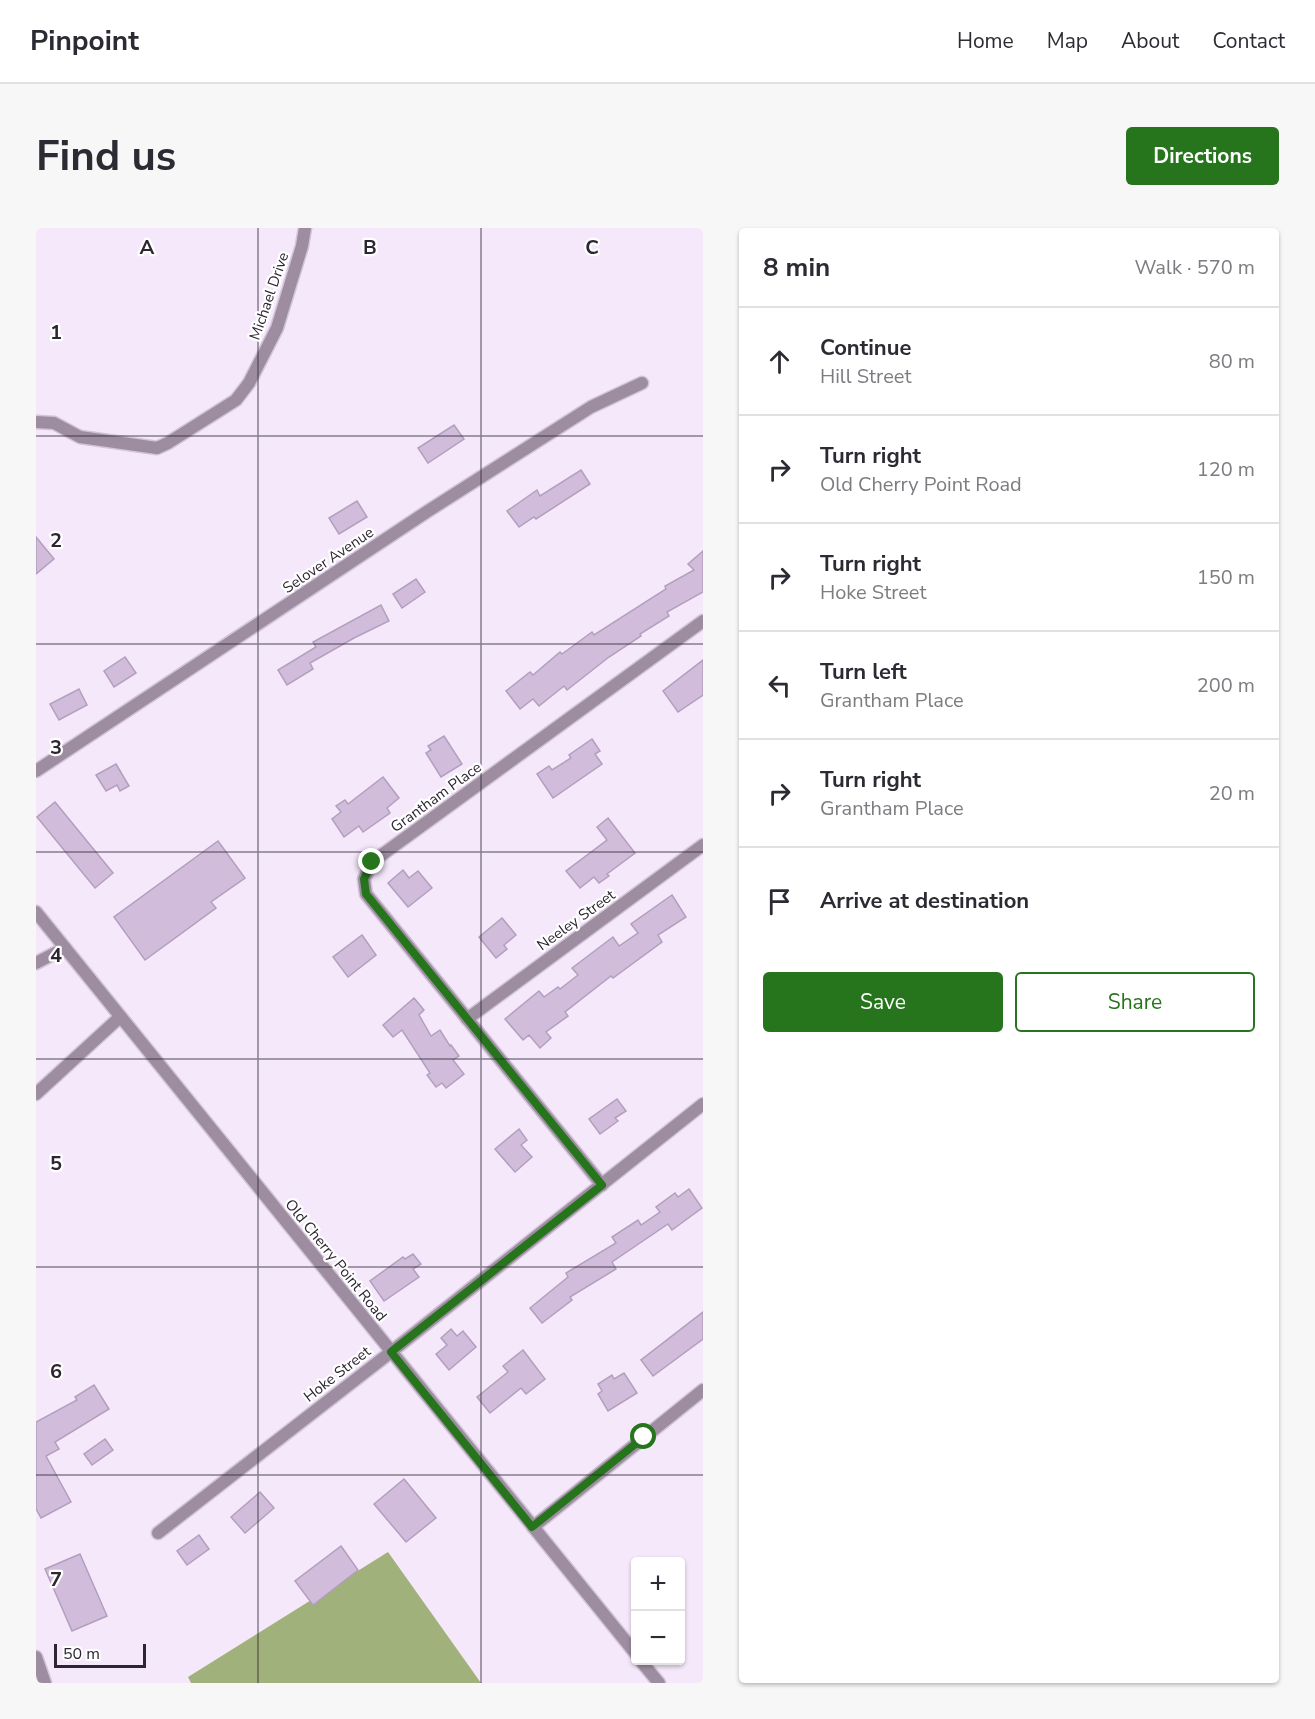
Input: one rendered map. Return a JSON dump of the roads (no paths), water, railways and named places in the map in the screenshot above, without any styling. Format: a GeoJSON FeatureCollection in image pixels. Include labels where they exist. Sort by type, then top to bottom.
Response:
{"type":"FeatureCollection","features":[{"type":"Feature","properties":{"kind":"street","name":"Michael Drive"},"geometry":{"type":"LineString","coordinates":[[36,422],[54,423],[80,437],[157,448],[236,400],[249,383],[277,327],[302,246],[305,228]]}},
{"type":"Feature","properties":{"kind":"street","name":"Selover Avenue"},"geometry":{"type":"LineString","coordinates":[[36,771],[428,511],[591,406],[642,383]]}},
{"type":"Feature","properties":{"kind":"street","name":"Grantham Place"},"geometry":{"type":"LineString","coordinates":[[602,1185],[366,894],[364,879],[372,862],[703,621]]}},
{"type":"Feature","properties":{"kind":"street","name":"Neeley Street"},"geometry":{"type":"LineString","coordinates":[[467,1019],[703,845]]}},
{"type":"Feature","properties":{"kind":"street","name":"Old Cherry Point Road"},"geometry":{"type":"LineString","coordinates":[[36,912],[631,1648]]}},
{"type":"Feature","properties":{"kind":"street"},"geometry":{"type":"LineString","coordinates":[[36,963],[65,948]]}},
{"type":"Feature","properties":{"kind":"street"},"geometry":{"type":"LineString","coordinates":[[36,1094],[120,1017]]}},
{"type":"Feature","properties":{"kind":"street","name":"Hoke Street"},"geometry":{"type":"LineString","coordinates":[[158,1533],[391,1352],[703,1104]]}},
{"type":"Feature","properties":{"kind":"street"},"geometry":{"type":"LineString","coordinates":[[532,1527],[703,1390]]}},
{"type":"Feature","properties":{"kind":"street"},"geometry":{"type":"LineString","coordinates":[[36,1657],[45,1683]]}},
{"type":"Feature","properties":{"kind":"street"},"geometry":{"type":"LineString","coordinates":[[644,1665],[659,1683]]}}]}
